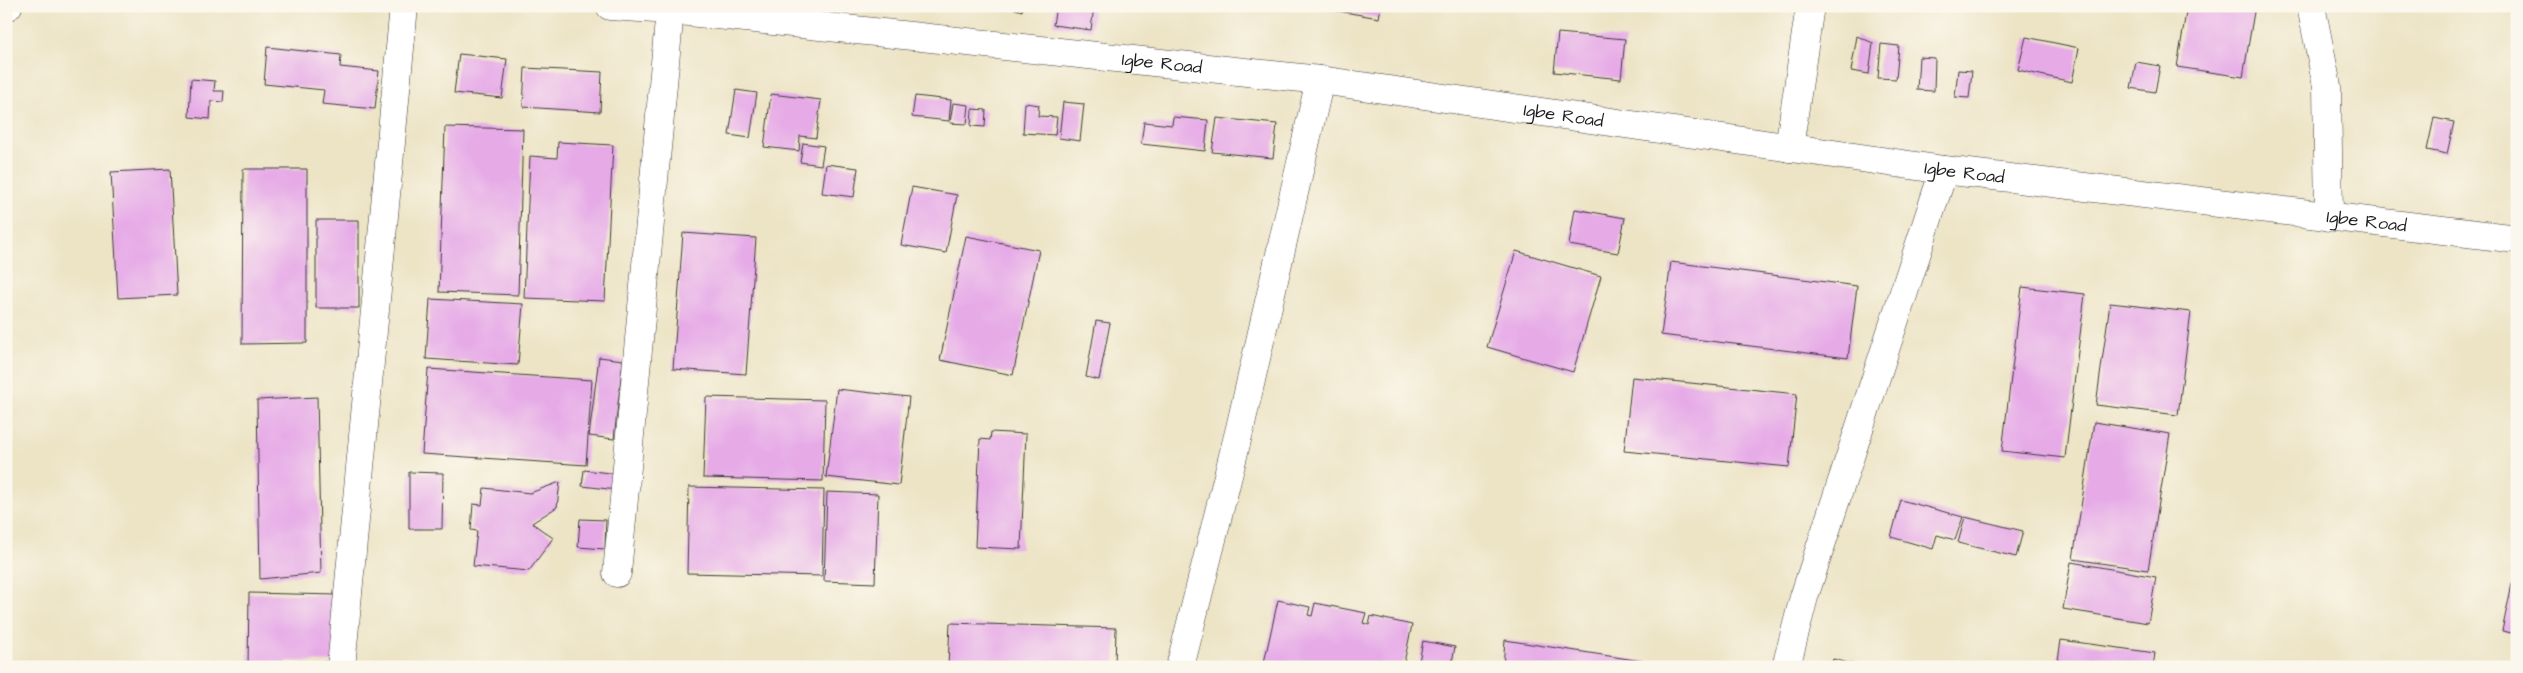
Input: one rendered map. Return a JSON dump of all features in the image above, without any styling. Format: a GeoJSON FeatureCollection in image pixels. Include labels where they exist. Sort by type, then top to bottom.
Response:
{"type":"FeatureCollection","features":[{"type":"Feature","properties":{"kind":"street"},"geometry":{"type":"LineString","coordinates":[[341,667],[404,6]]}},
{"type":"Feature","properties":{"kind":"street","name":"Igbe Road"},"geometry":{"type":"LineString","coordinates":[[610,6],[670,10],[1320,80],[1944,170],[2329,218],[2517,239]]}},
{"type":"Feature","properties":{"kind":"street"},"geometry":{"type":"LineString","coordinates":[[1790,148],[1810,6]]}},
{"type":"Feature","properties":{"kind":"street"},"geometry":{"type":"LineString","coordinates":[[2311,6],[2327,86],[2329,218]]}},
{"type":"Feature","properties":{"kind":"street"},"geometry":{"type":"LineString","coordinates":[[617,573],[670,10]]}},
{"type":"Feature","properties":{"kind":"street"},"geometry":{"type":"LineString","coordinates":[[1180,667],[1240,428],[1320,80]]}},
{"type":"Feature","properties":{"kind":"street"},"geometry":{"type":"LineString","coordinates":[[1786,667],[1808,587],[1944,170]]}},
{"type":"Feature","properties":{"kind":"building"},"geometry":{"type":"Polygon","coordinates":[[[1006,6],[1023,6],[1022,11],[1006,6]]]}},
{"type":"Feature","properties":{"kind":"building"},"geometry":{"type":"Polygon","coordinates":[[[1056,6],[1094,6],[1091,30],[1053,25],[1056,6]]]}},
{"type":"Feature","properties":{"kind":"building"},"geometry":{"type":"Polygon","coordinates":[[[1309,6],[1381,6],[1379,18],[1309,6]]]}},
{"type":"Feature","properties":{"kind":"building"},"geometry":{"type":"Polygon","coordinates":[[[2187,6],[2255,6],[2243,77],[2177,67],[2187,6]]]}},
{"type":"Feature","properties":{"kind":"building"},"geometry":{"type":"Polygon","coordinates":[[[1558,33],[1625,39],[1621,79],[1554,72],[1558,33]]]}},
{"type":"Feature","properties":{"kind":"building"},"geometry":{"type":"Polygon","coordinates":[[[1857,36],[1873,43],[1869,74],[1851,71],[1857,36]]]}},
{"type":"Feature","properties":{"kind":"building"},"geometry":{"type":"Polygon","coordinates":[[[2026,37],[2079,48],[2072,82],[2018,70],[2026,37]]]}},
{"type":"Feature","properties":{"kind":"building"},"geometry":{"type":"Polygon","coordinates":[[[1881,44],[1899,46],[1896,79],[1878,78],[1881,44]]]}},
{"type":"Feature","properties":{"kind":"building"},"geometry":{"type":"Polygon","coordinates":[[[267,47],[341,55],[340,67],[379,71],[375,109],[322,104],[324,90],[264,84],[267,47]]]}},
{"type":"Feature","properties":{"kind":"building"},"geometry":{"type":"Polygon","coordinates":[[[459,54],[507,59],[502,98],[454,93],[459,54]]]}},
{"type":"Feature","properties":{"kind":"building"},"geometry":{"type":"Polygon","coordinates":[[[1919,57],[1935,58],[1934,91],[1917,90],[1919,57]]]}},
{"type":"Feature","properties":{"kind":"building"},"geometry":{"type":"Polygon","coordinates":[[[2136,62],[2160,66],[2155,92],[2131,88],[2136,62]]]}},
{"type":"Feature","properties":{"kind":"building"},"geometry":{"type":"Polygon","coordinates":[[[525,68],[602,72],[600,112],[523,107],[525,68]]]}},
{"type":"Feature","properties":{"kind":"building"},"geometry":{"type":"Polygon","coordinates":[[[1958,70],[1972,71],[1969,98],[1955,97],[1958,70]]]}},
{"type":"Feature","properties":{"kind":"building"},"geometry":{"type":"Polygon","coordinates":[[[191,79],[215,81],[214,91],[224,91],[223,102],[211,101],[210,119],[189,117],[191,79]]]}},
{"type":"Feature","properties":{"kind":"building"},"geometry":{"type":"Polygon","coordinates":[[[736,90],[757,93],[750,138],[729,135],[736,90]]]}},
{"type":"Feature","properties":{"kind":"building"},"geometry":{"type":"Polygon","coordinates":[[[771,94],[821,100],[816,138],[800,136],[799,151],[764,147],[771,94]]]}},
{"type":"Feature","properties":{"kind":"building"},"geometry":{"type":"Polygon","coordinates":[[[915,96],[951,100],[949,121],[912,117],[915,96]]]}},
{"type":"Feature","properties":{"kind":"building"},"geometry":{"type":"Polygon","coordinates":[[[1063,102],[1084,104],[1080,141],[1059,138],[1063,102]]]}},
{"type":"Feature","properties":{"kind":"building"},"geometry":{"type":"Polygon","coordinates":[[[953,103],[969,105],[967,124],[950,123],[953,103]]]}},
{"type":"Feature","properties":{"kind":"building"},"geometry":{"type":"Polygon","coordinates":[[[1025,103],[1039,105],[1038,116],[1057,117],[1055,135],[1023,133],[1025,103]]]}},
{"type":"Feature","properties":{"kind":"building"},"geometry":{"type":"Polygon","coordinates":[[[972,109],[986,110],[985,127],[971,126],[972,109]]]}},
{"type":"Feature","properties":{"kind":"building"},"geometry":{"type":"Polygon","coordinates":[[[1173,117],[1208,120],[1205,151],[1141,144],[1144,122],[1172,125],[1173,117]]]}},
{"type":"Feature","properties":{"kind":"building"},"geometry":{"type":"Polygon","coordinates":[[[1217,118],[1277,124],[1273,158],[1212,152],[1217,118]]]}},
{"type":"Feature","properties":{"kind":"building"},"geometry":{"type":"Polygon","coordinates":[[[2434,118],[2454,122],[2447,154],[2427,150],[2434,118]]]}},
{"type":"Feature","properties":{"kind":"building"},"geometry":{"type":"Polygon","coordinates":[[[445,127],[523,129],[518,295],[439,292],[445,127]]]}},
{"type":"Feature","properties":{"kind":"building"},"geometry":{"type":"Polygon","coordinates":[[[558,142],[613,145],[605,301],[524,298],[530,156],[557,158],[558,142]]]}},
{"type":"Feature","properties":{"kind":"building"},"geometry":{"type":"Polygon","coordinates":[[[803,143],[824,146],[821,165],[800,162],[803,143]]]}},
{"type":"Feature","properties":{"kind":"building"},"geometry":{"type":"Polygon","coordinates":[[[826,164],[858,168],[854,197],[822,193],[826,164]]]}},
{"type":"Feature","properties":{"kind":"building"},"geometry":{"type":"Polygon","coordinates":[[[170,169],[177,295],[118,298],[111,172],[170,169]]]}},
{"type":"Feature","properties":{"kind":"building"},"geometry":{"type":"Polygon","coordinates":[[[243,169],[307,169],[307,343],[242,344],[243,169]]]}},
{"type":"Feature","properties":{"kind":"building"},"geometry":{"type":"Polygon","coordinates":[[[912,187],[957,195],[946,253],[901,245],[912,187]]]}},
{"type":"Feature","properties":{"kind":"building"},"geometry":{"type":"Polygon","coordinates":[[[1575,209],[1625,218],[1618,253],[1569,245],[1575,209]]]}},
{"type":"Feature","properties":{"kind":"building"},"geometry":{"type":"Polygon","coordinates":[[[316,220],[359,220],[359,308],[316,308],[316,220]]]}},
{"type":"Feature","properties":{"kind":"building"},"geometry":{"type":"Polygon","coordinates":[[[683,233],[756,238],[746,374],[673,369],[683,233]]]}},
{"type":"Feature","properties":{"kind":"building"},"geometry":{"type":"Polygon","coordinates":[[[966,236],[1039,250],[1013,375],[940,360],[966,236]]]}},
{"type":"Feature","properties":{"kind":"building"},"geometry":{"type":"Polygon","coordinates":[[[1516,251],[1601,276],[1573,372],[1487,347],[1516,251]]]}},
{"type":"Feature","properties":{"kind":"building"},"geometry":{"type":"Polygon","coordinates":[[[1671,262],[1857,286],[1848,358],[1661,335],[1671,262]]]}},
{"type":"Feature","properties":{"kind":"building"},"geometry":{"type":"Polygon","coordinates":[[[2022,287],[2085,294],[2065,458],[2002,451],[2022,287]]]}},
{"type":"Feature","properties":{"kind":"building"},"geometry":{"type":"Polygon","coordinates":[[[430,299],[523,304],[518,365],[426,359],[430,299]]]}},
{"type":"Feature","properties":{"kind":"building"},"geometry":{"type":"Polygon","coordinates":[[[2110,303],[2191,312],[2178,415],[2096,405],[2110,303]]]}},
{"type":"Feature","properties":{"kind":"building"},"geometry":{"type":"Polygon","coordinates":[[[1096,321],[1110,323],[1099,380],[1086,377],[1096,321]]]}},
{"type":"Feature","properties":{"kind":"building"},"geometry":{"type":"Polygon","coordinates":[[[599,357],[623,360],[614,439],[589,436],[599,357]]]}},
{"type":"Feature","properties":{"kind":"building"},"geometry":{"type":"Polygon","coordinates":[[[428,369],[592,380],[586,465],[422,454],[428,369]]]}},
{"type":"Feature","properties":{"kind":"building"},"geometry":{"type":"Polygon","coordinates":[[[1632,377],[1797,394],[1789,467],[1624,451],[1632,377]]]}},
{"type":"Feature","properties":{"kind":"building"},"geometry":{"type":"Polygon","coordinates":[[[837,389],[909,397],[899,485],[826,477],[837,389]]]}},
{"type":"Feature","properties":{"kind":"building"},"geometry":{"type":"Polygon","coordinates":[[[317,397],[321,573],[260,579],[257,400],[317,397]]]}},
{"type":"Feature","properties":{"kind":"building"},"geometry":{"type":"Polygon","coordinates":[[[706,397],[825,400],[823,481],[703,478],[706,397]]]}},
{"type":"Feature","properties":{"kind":"building"},"geometry":{"type":"Polygon","coordinates":[[[2094,422],[2170,434],[2148,570],[2073,559],[2094,422]]]}},
{"type":"Feature","properties":{"kind":"building"},"geometry":{"type":"Polygon","coordinates":[[[991,432],[1026,434],[1021,549],[975,547],[980,439],[990,440],[991,432]]]}},
{"type":"Feature","properties":{"kind":"building"},"geometry":{"type":"Polygon","coordinates":[[[584,470],[618,474],[617,490],[582,486],[584,470]]]}},
{"type":"Feature","properties":{"kind":"building"},"geometry":{"type":"Polygon","coordinates":[[[409,472],[443,473],[442,529],[409,529],[409,472]]]}},
{"type":"Feature","properties":{"kind":"building"},"geometry":{"type":"Polygon","coordinates":[[[560,482],[557,507],[532,523],[553,538],[529,571],[473,566],[477,531],[471,530],[473,504],[482,505],[484,488],[530,493],[560,482]]]}},
{"type":"Feature","properties":{"kind":"building"},"geometry":{"type":"Polygon","coordinates":[[[689,487],[824,490],[822,576],[687,573],[689,487]]]}},
{"type":"Feature","properties":{"kind":"building"},"geometry":{"type":"Polygon","coordinates":[[[827,492],[878,494],[875,583],[824,581],[827,492]]]}},
{"type":"Feature","properties":{"kind":"building"},"geometry":{"type":"Polygon","coordinates":[[[1901,500],[1963,517],[1955,540],[1937,535],[1933,549],[1891,537],[1901,500]]]}},
{"type":"Feature","properties":{"kind":"building"},"geometry":{"type":"Polygon","coordinates":[[[1965,517],[2023,531],[2016,557],[1958,543],[1965,517]]]}},
{"type":"Feature","properties":{"kind":"building"},"geometry":{"type":"Polygon","coordinates":[[[580,519],[606,520],[605,549],[578,547],[580,519]]]}},
{"type":"Feature","properties":{"kind":"building"},"geometry":{"type":"Polygon","coordinates":[[[2071,562],[2156,577],[2148,623],[2063,609],[2071,562]]]}},
{"type":"Feature","properties":{"kind":"building"},"geometry":{"type":"Polygon","coordinates":[[[2512,584],[2517,585],[2517,634],[2502,631],[2512,584]]]}},
{"type":"Feature","properties":{"kind":"building"},"geometry":{"type":"Polygon","coordinates":[[[249,593],[337,595],[336,662],[287,661],[287,667],[248,667],[249,593]]]}},
{"type":"Feature","properties":{"kind":"building"},"geometry":{"type":"Polygon","coordinates":[[[1278,600],[1310,607],[1308,615],[1312,616],[1315,603],[1366,613],[1363,623],[1369,625],[1371,616],[1412,625],[1403,667],[1263,667],[1278,600]]]}},
{"type":"Feature","properties":{"kind":"building"},"geometry":{"type":"Polygon","coordinates":[[[950,623],[1116,628],[1115,667],[948,667],[950,623]]]}},
{"type":"Feature","properties":{"kind":"building"},"geometry":{"type":"Polygon","coordinates":[[[1505,640],[1674,666],[1674,667],[1503,667],[1505,640]]]}},
{"type":"Feature","properties":{"kind":"building"},"geometry":{"type":"Polygon","coordinates":[[[2061,640],[2155,653],[2153,667],[2057,667],[2061,640]]]}},
{"type":"Feature","properties":{"kind":"building"},"geometry":{"type":"Polygon","coordinates":[[[1423,641],[1455,647],[1451,667],[1418,667],[1423,641]]]}},
{"type":"Feature","properties":{"kind":"building"},"geometry":{"type":"Polygon","coordinates":[[[1833,659],[1860,666],[1860,667],[1831,667],[1833,659]]]}}]}
